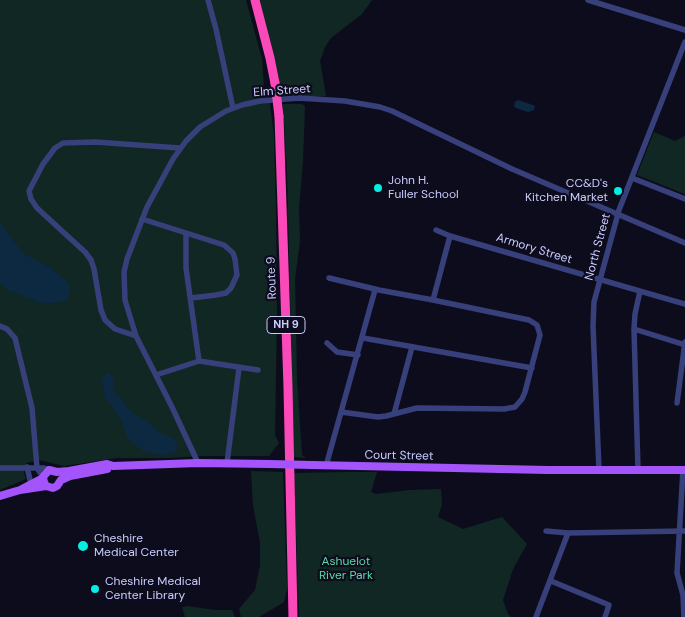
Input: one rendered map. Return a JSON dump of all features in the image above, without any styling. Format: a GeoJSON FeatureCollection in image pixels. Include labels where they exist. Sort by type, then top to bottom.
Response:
{"type":"FeatureCollection","features":[{"type":"Feature","properties":{"kind":"highway","name":"Route 9"},"geometry":{"type":"LineString","coordinates":[[255,0],[270,58],[279,116],[293,617]]}},
{"type":"Feature","properties":{"kind":"main road","name":"Court Street"},"geometry":{"type":"LineString","coordinates":[[0,496],[20,490],[56,474],[107,464],[113,466],[227,463],[684,470]]}},
{"type":"Feature","properties":{"kind":"main road","name":"Court Street"},"geometry":{"type":"LineString","coordinates":[[44,480],[50,488],[55,487],[56,474]]}},
{"type":"Feature","properties":{"kind":"main road","name":"Court Street"},"geometry":{"type":"LineString","coordinates":[[20,490],[44,480]]}},
{"type":"Feature","properties":{"kind":"street"},"geometry":{"type":"LineString","coordinates":[[208,0],[233,108]]}},
{"type":"Feature","properties":{"kind":"street"},"geometry":{"type":"LineString","coordinates":[[588,0],[685,30]]}},
{"type":"Feature","properties":{"kind":"street","name":"North Street"},"geometry":{"type":"LineString","coordinates":[[599,470],[593,312],[618,215],[685,42]]}},
{"type":"Feature","properties":{"kind":"street","name":"Elm Street"},"geometry":{"type":"LineString","coordinates":[[198,463],[136,336],[125,300],[124,282],[127,259],[142,219],[152,196],[180,148],[206,122],[233,108],[260,101],[298,98],[345,101],[380,107],[512,169],[685,243]]}},
{"type":"Feature","properties":{"kind":"street"},"geometry":{"type":"LineString","coordinates":[[136,336],[116,328],[105,320],[101,310],[94,269],[88,256],[37,208],[31,199],[30,191],[43,164],[60,144],[68,142],[136,144],[180,148]]}},
{"type":"Feature","properties":{"kind":"street"},"geometry":{"type":"LineString","coordinates":[[632,178],[685,199]]}},
{"type":"Feature","properties":{"kind":"street"},"geometry":{"type":"LineString","coordinates":[[142,219],[224,245],[233,254],[236,266],[234,282],[231,288],[226,293],[191,298]]}},
{"type":"Feature","properties":{"kind":"street","name":"Armory Street"},"geometry":{"type":"LineString","coordinates":[[436,230],[450,236],[685,304]]}},
{"type":"Feature","properties":{"kind":"street"},"geometry":{"type":"LineString","coordinates":[[186,233],[186,268],[199,361]]}},
{"type":"Feature","properties":{"kind":"street"},"geometry":{"type":"LineString","coordinates":[[433,300],[450,236]]}},
{"type":"Feature","properties":{"kind":"street"},"geometry":{"type":"LineString","coordinates":[[329,278],[375,290],[433,300],[534,323],[538,325],[540,335],[525,392],[519,403],[510,408],[418,408],[378,416],[341,412]]}},
{"type":"Feature","properties":{"kind":"street"},"geometry":{"type":"LineString","coordinates":[[326,466],[375,290]]}},
{"type":"Feature","properties":{"kind":"street"},"geometry":{"type":"LineString","coordinates":[[638,470],[634,329],[640,291]]}},
{"type":"Feature","properties":{"kind":"street"},"geometry":{"type":"LineString","coordinates":[[0,326],[12,333],[20,357],[32,408],[36,468],[44,480]]}},
{"type":"Feature","properties":{"kind":"street"},"geometry":{"type":"LineString","coordinates":[[634,329],[685,344],[677,403]]}},
{"type":"Feature","properties":{"kind":"street"},"geometry":{"type":"LineString","coordinates":[[362,338],[532,368]]}},
{"type":"Feature","properties":{"kind":"street"},"geometry":{"type":"LineString","coordinates":[[328,344],[337,352],[358,355]]}},
{"type":"Feature","properties":{"kind":"street"},"geometry":{"type":"LineString","coordinates":[[394,414],[412,347]]}},
{"type":"Feature","properties":{"kind":"street"},"geometry":{"type":"LineString","coordinates":[[156,375],[199,361],[258,370]]}},
{"type":"Feature","properties":{"kind":"street"},"geometry":{"type":"LineString","coordinates":[[227,463],[239,368]]}},
{"type":"Feature","properties":{"kind":"street"},"geometry":{"type":"LineString","coordinates":[[0,468],[44,468],[56,474]]}},
{"type":"Feature","properties":{"kind":"street"},"geometry":{"type":"LineString","coordinates":[[27,468],[31,484]]}},
{"type":"Feature","properties":{"kind":"street"},"geometry":{"type":"LineString","coordinates":[[684,470],[682,531],[677,572],[683,595],[684,617]]}},
{"type":"Feature","properties":{"kind":"street"},"geometry":{"type":"LineString","coordinates":[[546,531],[568,533],[682,531]]}},
{"type":"Feature","properties":{"kind":"street"},"geometry":{"type":"LineString","coordinates":[[536,617],[568,533]]}},
{"type":"Feature","properties":{"kind":"street"},"geometry":{"type":"LineString","coordinates":[[551,581],[609,604],[605,617]]}},
{"type":"Feature","properties":{"kind":"green space"},"geometry":{"type":"Polygon","coordinates":[[[0,0],[246,0],[262,59],[264,87],[268,90],[274,135],[277,312],[275,435],[279,443],[269,456],[117,458],[64,466],[39,460],[26,463],[24,473],[26,479],[0,490],[0,0]]]}},
{"type":"Feature","properties":{"kind":"green space"},"geometry":{"type":"Polygon","coordinates":[[[260,0],[372,0],[362,14],[331,38],[325,47],[320,61],[326,96],[283,96],[260,0]]]}},
{"type":"Feature","properties":{"kind":"green space"},"geometry":{"type":"Polygon","coordinates":[[[283,104],[301,104],[305,106],[299,209],[300,241],[295,279],[297,380],[302,455],[306,458],[294,457],[287,172],[283,104]]]}},
{"type":"Feature","properties":{"kind":"green space"},"geometry":{"type":"Polygon","coordinates":[[[654,132],[675,141],[685,136],[685,194],[637,175],[654,132]]]}},
{"type":"Feature","properties":{"kind":"green space"},"geometry":{"type":"Polygon","coordinates":[[[251,471],[283,472],[287,589],[284,602],[259,617],[241,617],[239,609],[255,590],[260,565],[260,543],[253,505],[251,471]]]}},
{"type":"Feature","properties":{"kind":"green space","name":"Ashuelot River Park"},"geometry":{"type":"Polygon","coordinates":[[[377,472],[371,492],[376,494],[441,489],[442,504],[438,517],[463,529],[502,517],[527,544],[513,569],[503,600],[511,617],[299,617],[294,473],[377,472]]]}},
{"type":"Feature","properties":{"kind":"green space"},"geometry":{"type":"Polygon","coordinates":[[[182,607],[215,610],[232,610],[235,617],[185,617],[182,607]]]}},
{"type":"Feature","properties":{"kind":"water"},"geometry":{"type":"Polygon","coordinates":[[[518,100],[535,106],[534,110],[528,112],[516,108],[514,106],[515,102],[518,100]]]}},
{"type":"Feature","properties":{"kind":"water"},"geometry":{"type":"Polygon","coordinates":[[[0,223],[23,253],[51,268],[65,279],[70,289],[65,301],[44,304],[8,290],[0,283],[0,223]]]}},
{"type":"Feature","properties":{"kind":"water"},"geometry":{"type":"Polygon","coordinates":[[[110,373],[113,379],[114,391],[132,412],[159,432],[173,438],[178,445],[175,452],[161,455],[144,451],[128,439],[121,419],[105,398],[102,381],[105,374],[110,373]]]}},
{"type":"Feature","properties":{"kind":"place","name":"John H. Fuller School"},"geometry":{"type":"Point","coordinates":[378,188]}},
{"type":"Feature","properties":{"kind":"place","name":"CC&D's Kitchen Market"},"geometry":{"type":"Point","coordinates":[618,191]}},
{"type":"Feature","properties":{"kind":"place","name":"Cheshire Medical Center"},"geometry":{"type":"Point","coordinates":[83,546]}},
{"type":"Feature","properties":{"kind":"place","name":"Cheshire Medical Center Library"},"geometry":{"type":"Point","coordinates":[95,589]}}]}
